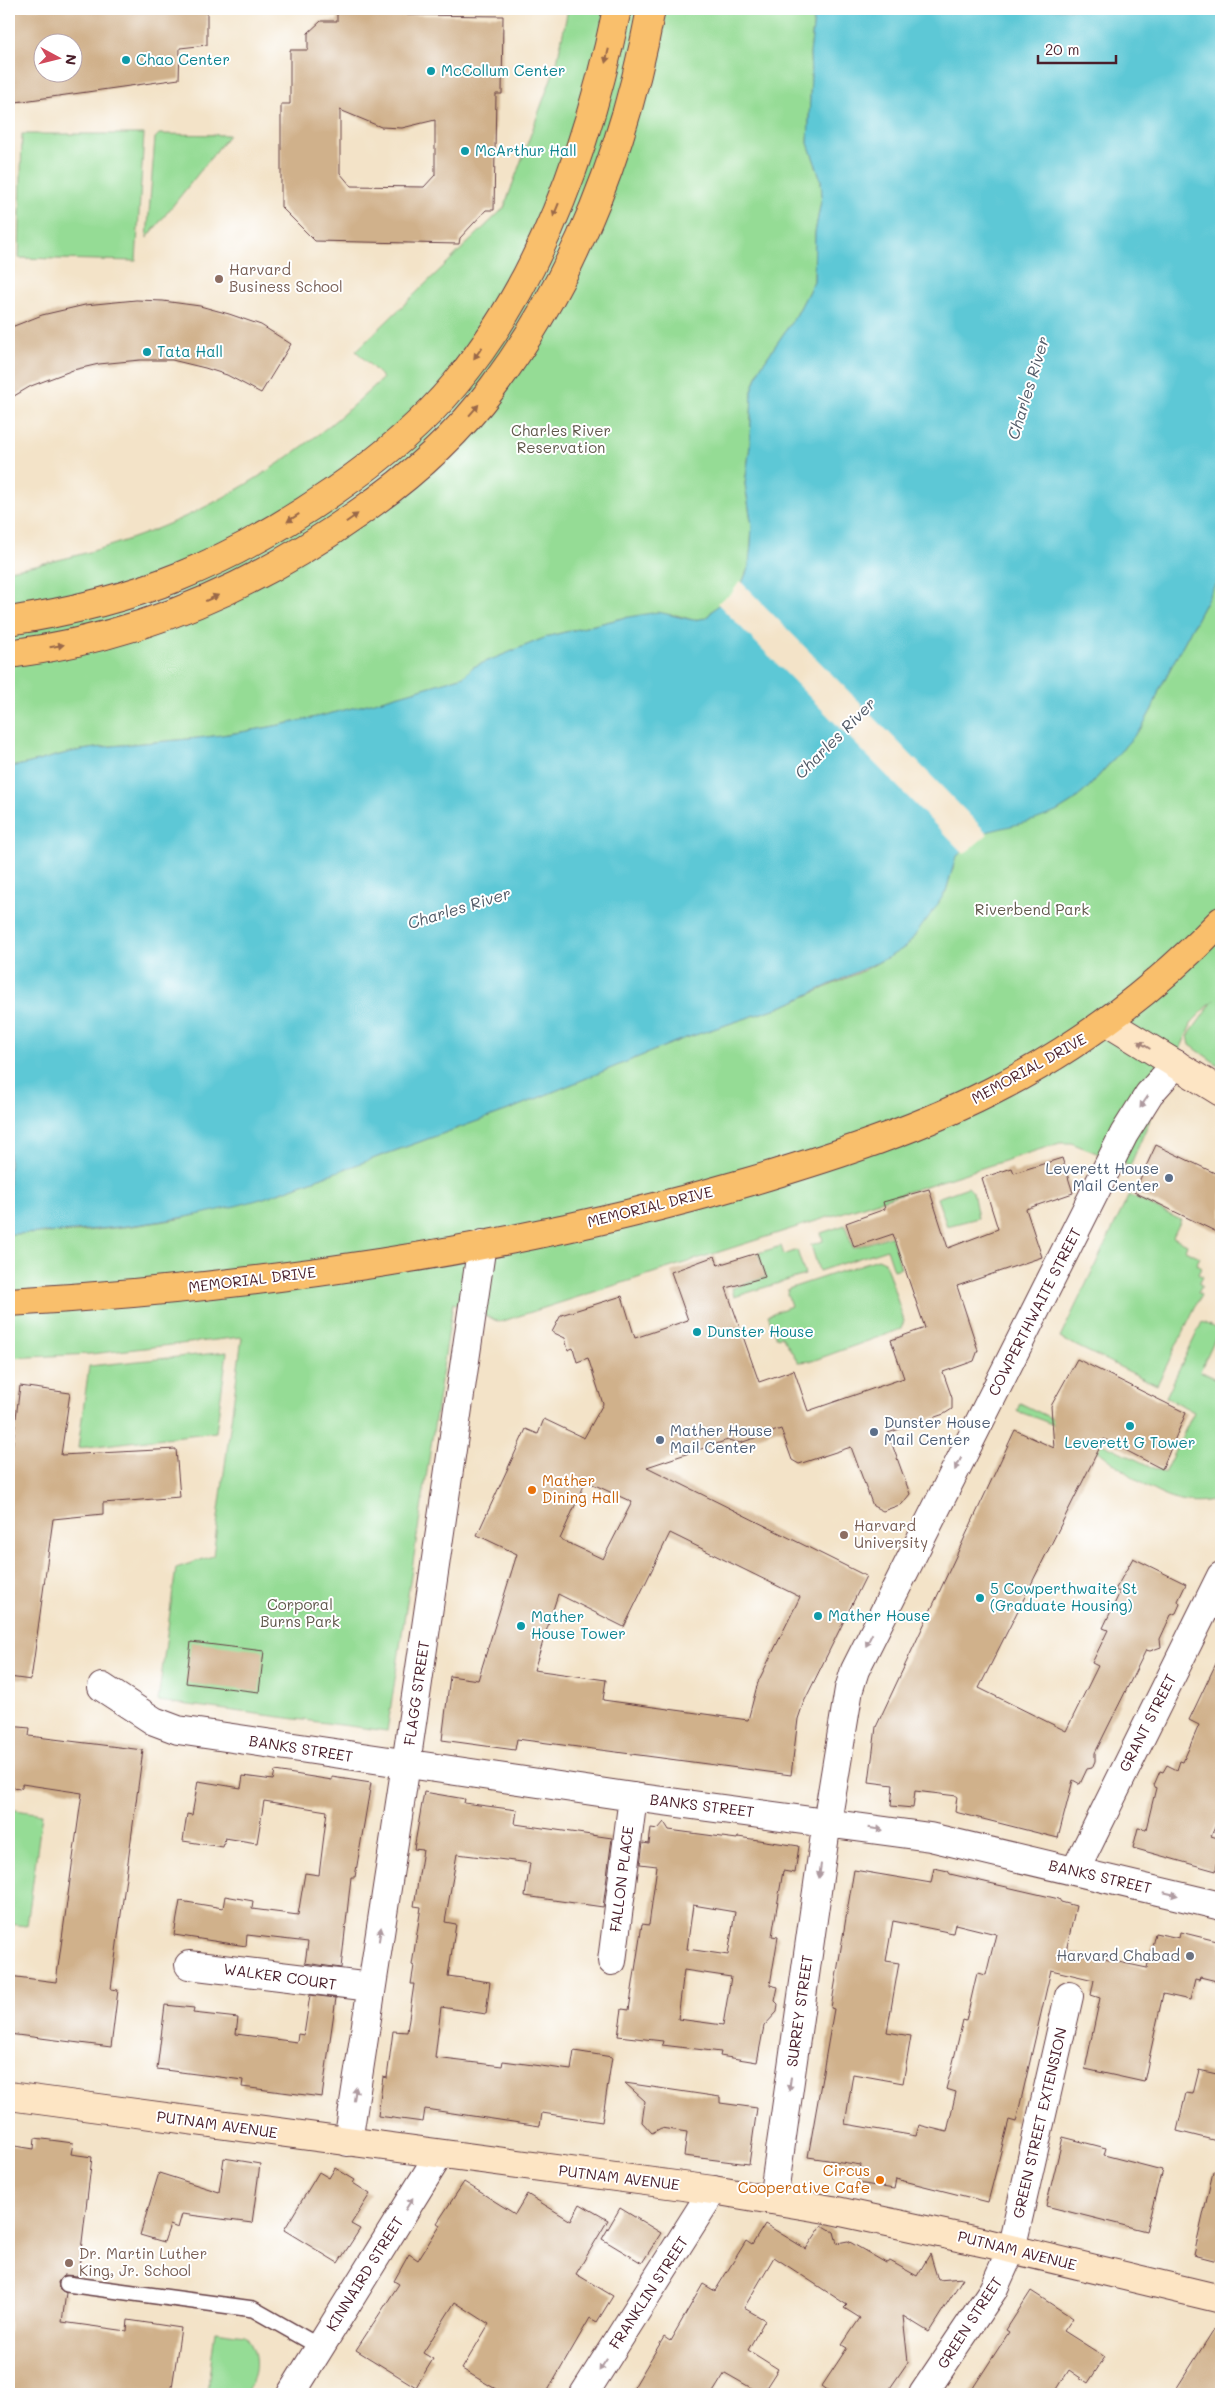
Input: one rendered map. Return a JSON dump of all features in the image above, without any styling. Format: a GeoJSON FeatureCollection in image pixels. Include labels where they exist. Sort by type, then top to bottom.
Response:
{"type":"FeatureCollection","features":[{"type":"Feature","properties":{"kind":"highway"},"geometry":{"type":"LineString","coordinates":[[9,621],[100,604],[188,574],[230,555],[273,531],[352,478],[388,450],[423,418],[456,382],[487,340],[509,304],[548,229],[585,132],[599,86],[617,9]]}},
{"type":"Feature","properties":{"kind":"highway"},"geometry":{"type":"LineString","coordinates":[[9,654],[73,643],[129,629],[177,612],[246,582],[288,560],[376,501],[418,467],[457,430],[492,390],[519,351],[548,303],[586,225],[604,182],[625,119],[644,46],[650,9]]}},
{"type":"Feature","properties":{"kind":"highway","name":"MEMORIAL DRIVE"},"geometry":{"type":"LineString","coordinates":[[9,1302],[101,1296],[252,1280],[351,1266],[575,1226],[774,1174],[928,1120],[985,1095],[1044,1063],[1107,1022],[1176,965],[1221,921]]}},
{"type":"Feature","properties":{"kind":"main road"},"geometry":{"type":"LineString","coordinates":[[1107,1022],[1221,1092]]}},
{"type":"Feature","properties":{"kind":"main road","name":"PUTNAM AVENUE"},"geometry":{"type":"LineString","coordinates":[[9,2096],[439,2155],[713,2190],[773,2200],[832,2210],[1221,2299]]}},
{"type":"Feature","properties":{"kind":"street","name":"COWPERTHWAITE STREET"},"geometry":{"type":"LineString","coordinates":[[827,1822],[849,1689],[855,1670],[1124,1134],[1149,1094],[1176,1064]]}},
{"type":"Feature","properties":{"kind":"street","name":"FLAGG STREET"},"geometry":{"type":"LineString","coordinates":[[348,2142],[406,1764],[482,1244]]}},
{"type":"Feature","properties":{"kind":"street","name":"GRANT STREET"},"geometry":{"type":"LineString","coordinates":[[1075,1871],[1221,1576]]}},
{"type":"Feature","properties":{"kind":"street","name":"BANKS STREET"},"geometry":{"type":"LineString","coordinates":[[102,1687],[154,1722],[178,1730],[632,1797],[930,1837],[1221,1906]]}},
{"type":"Feature","properties":{"kind":"street","name":"FALLON PLACE"},"geometry":{"type":"LineString","coordinates":[[612,1962],[632,1797]]}},
{"type":"Feature","properties":{"kind":"street","name":"SURREY STREET"},"geometry":{"type":"LineString","coordinates":[[773,2200],[827,1822]]}},
{"type":"Feature","properties":{"kind":"street","name":"WALKER COURT"},"geometry":{"type":"LineString","coordinates":[[188,1965],[371,1987]]}},
{"type":"Feature","properties":{"kind":"street","name":"GREEN STREET EXTENSION"},"geometry":{"type":"LineString","coordinates":[[1011,2250],[1069,1996]]}},
{"type":"Feature","properties":{"kind":"street","name":"KINNAIRD STREET"},"geometry":{"type":"LineString","coordinates":[[291,2394],[439,2155]]}},
{"type":"Feature","properties":{"kind":"street","name":"FRANKLIN STREET"},"geometry":{"type":"LineString","coordinates":[[584,2394],[713,2190]]}},
{"type":"Feature","properties":{"kind":"street","name":"GREEN STREET"},"geometry":{"type":"LineString","coordinates":[[923,2394],[993,2290],[1011,2250]]}},
{"type":"Feature","properties":{"kind":"lane"},"geometry":{"type":"LineString","coordinates":[[67,2284],[253,2309],[320,2347]]}},
{"type":"Feature","properties":{"kind":"green space","name":"Charles River Reservation"},"geometry":{"type":"Polygon","coordinates":[[[568,9],[815,9],[810,54],[808,143],[821,180],[822,196],[815,233],[814,281],[797,314],[760,368],[752,391],[750,446],[745,484],[752,526],[749,566],[743,581],[733,596],[718,605],[706,618],[693,620],[676,615],[623,618],[549,636],[474,667],[464,676],[309,719],[214,736],[82,750],[9,767],[9,570],[64,559],[116,544],[164,526],[211,504],[256,478],[299,449],[341,416],[383,378],[356,351],[504,208],[557,62],[568,9]]]}},
{"type":"Feature","properties":{"kind":"green space"},"geometry":{"type":"Polygon","coordinates":[[[22,134],[144,134],[136,261],[19,258],[22,134]]]}},
{"type":"Feature","properties":{"kind":"green space"},"geometry":{"type":"Polygon","coordinates":[[[159,134],[229,135],[147,238],[155,138],[159,134]]]}},
{"type":"Feature","properties":{"kind":"green space"},"geometry":{"type":"Polygon","coordinates":[[[1221,573],[1221,1067],[1190,1045],[1188,1036],[1214,1000],[1192,1022],[1130,1166],[1071,1143],[1060,1143],[500,1322],[453,1303],[387,1731],[158,1701],[176,1568],[213,1556],[242,1337],[91,1354],[9,1358],[9,1234],[76,1232],[133,1226],[179,1219],[264,1198],[511,1109],[680,1040],[786,1005],[863,971],[907,946],[946,891],[956,857],[986,832],[1056,812],[1072,802],[1087,789],[1142,727],[1153,707],[1160,688],[1221,573]]]}},
{"type":"Feature","properties":{"kind":"green space"},"geometry":{"type":"Polygon","coordinates":[[[968,1187],[973,1192],[978,1218],[947,1226],[937,1198],[968,1187]]]}},
{"type":"Feature","properties":{"kind":"green space"},"geometry":{"type":"Polygon","coordinates":[[[1129,1195],[1181,1220],[1173,1237],[1187,1244],[1185,1250],[1200,1257],[1196,1265],[1201,1268],[1198,1274],[1203,1277],[1199,1284],[1202,1286],[1198,1293],[1201,1295],[1157,1385],[1060,1338],[1129,1195]]]}},
{"type":"Feature","properties":{"kind":"green space"},"geometry":{"type":"Polygon","coordinates":[[[845,1225],[853,1248],[891,1236],[901,1268],[894,1270],[887,1249],[819,1271],[811,1245],[823,1241],[821,1233],[845,1225]]]}},
{"type":"Feature","properties":{"kind":"green space"},"geometry":{"type":"Polygon","coordinates":[[[781,1246],[784,1255],[797,1250],[805,1275],[734,1297],[732,1288],[766,1277],[758,1253],[781,1246]]]}},
{"type":"Feature","properties":{"kind":"green space"},"geometry":{"type":"Polygon","coordinates":[[[878,1259],[885,1262],[904,1321],[901,1329],[812,1361],[798,1362],[782,1336],[776,1337],[768,1315],[791,1306],[787,1294],[788,1289],[878,1259]]]}},
{"type":"Feature","properties":{"kind":"green space"},"geometry":{"type":"Polygon","coordinates":[[[1202,1322],[1219,1330],[1200,1371],[1221,1381],[1221,1498],[1219,1499],[1199,1503],[1180,1501],[1162,1495],[1145,1486],[1073,1434],[1017,1411],[1020,1403],[1164,1473],[1194,1412],[1166,1397],[1202,1322]]]}},
{"type":"Feature","properties":{"kind":"green space"},"geometry":{"type":"Polygon","coordinates":[[[227,1352],[216,1432],[78,1448],[89,1366],[227,1352]]]}},
{"type":"Feature","properties":{"kind":"green space"},"geometry":{"type":"Polygon","coordinates":[[[9,1809],[42,1814],[27,1926],[9,1924],[9,1809]]]}},
{"type":"Feature","properties":{"kind":"green space"},"geometry":{"type":"Polygon","coordinates":[[[215,2331],[245,2335],[250,2341],[256,2364],[253,2380],[245,2394],[207,2394],[215,2331]]]}},
{"type":"Feature","properties":{"kind":"water","name":"Charles River"},"geometry":{"type":"Polygon","coordinates":[[[815,9],[1221,9],[1221,573],[1160,688],[1153,707],[1142,727],[1087,789],[1072,802],[1056,812],[1035,820],[986,832],[956,857],[946,891],[907,946],[889,957],[786,1005],[680,1040],[511,1109],[264,1198],[201,1214],[138,1225],[74,1231],[9,1234],[9,767],[82,750],[214,736],[309,719],[464,676],[473,667],[549,636],[623,618],[658,612],[693,620],[706,618],[718,605],[733,596],[743,581],[749,566],[752,526],[745,484],[750,446],[752,391],[760,368],[797,314],[814,281],[815,233],[822,196],[821,180],[808,143],[810,54],[815,9]]]}},
{"type":"Feature","properties":{"kind":"pier"},"geometry":{"type":"Polygon","coordinates":[[[740,581],[988,834],[964,854],[717,603],[731,594],[740,581]]]}},
{"type":"Feature","properties":{"kind":"building","name":"Chao Center"},"geometry":{"type":"Polygon","coordinates":[[[9,9],[207,9],[207,45],[180,48],[179,79],[9,103],[9,9]]]}},
{"type":"Feature","properties":{"kind":"building","name":"McArthur Hall"},"geometry":{"type":"Polygon","coordinates":[[[337,9],[401,9],[407,15],[503,16],[502,94],[496,94],[494,210],[486,210],[460,238],[459,244],[315,241],[281,207],[281,104],[290,104],[290,50],[308,50],[308,33],[321,21],[337,21],[337,9]],[[340,110],[340,173],[351,186],[424,187],[435,175],[435,120],[402,128],[381,127],[340,110]]]}},
{"type":"Feature","properties":{"kind":"building","name":"Tata Hall"},"geometry":{"type":"Polygon","coordinates":[[[136,300],[163,301],[200,306],[229,314],[261,325],[291,344],[261,393],[227,375],[205,368],[172,360],[140,360],[99,364],[73,370],[31,386],[9,399],[9,328],[42,315],[85,305],[136,300]]]}},
{"type":"Feature","properties":{"kind":"building"},"geometry":{"type":"Polygon","coordinates":[[[1156,1145],[1221,1176],[1221,1234],[1134,1192],[1156,1145]]]}},
{"type":"Feature","properties":{"kind":"building"},"geometry":{"type":"Polygon","coordinates":[[[1062,1158],[1073,1193],[1026,1209],[1042,1257],[957,1286],[978,1350],[974,1361],[943,1372],[952,1398],[952,1409],[944,1414],[888,1433],[910,1494],[902,1504],[883,1511],[873,1506],[851,1447],[799,1464],[792,1460],[781,1429],[740,1443],[728,1440],[647,1467],[866,1576],[803,1704],[798,1719],[791,1775],[517,1739],[515,1750],[442,1740],[450,1676],[478,1680],[517,1554],[477,1535],[526,1429],[538,1434],[544,1419],[584,1438],[603,1404],[588,1358],[577,1362],[573,1348],[568,1350],[565,1338],[552,1332],[561,1315],[622,1296],[635,1338],[688,1320],[671,1272],[715,1256],[718,1265],[757,1253],[765,1277],[726,1288],[759,1382],[794,1370],[808,1411],[904,1378],[891,1340],[925,1328],[893,1234],[854,1247],[846,1223],[885,1209],[883,1202],[929,1189],[948,1248],[998,1229],[982,1178],[1012,1168],[1014,1173],[1062,1158]],[[586,1481],[560,1539],[603,1559],[632,1502],[586,1481]],[[670,1533],[624,1627],[558,1594],[534,1670],[606,1680],[603,1700],[748,1720],[758,1682],[800,1597],[670,1533]]]}},
{"type":"Feature","properties":{"kind":"building"},"geometry":{"type":"Polygon","coordinates":[[[1077,1359],[1186,1413],[1162,1469],[1104,1439],[979,1688],[1066,1731],[1098,1666],[1092,1663],[1108,1630],[1103,1628],[1120,1592],[1115,1590],[1133,1558],[1186,1584],[1178,1601],[1180,1604],[1176,1613],[1171,1615],[1160,1639],[1161,1647],[1150,1651],[1146,1650],[1095,1753],[1095,1761],[1092,1768],[1087,1769],[1080,1784],[1073,1780],[1058,1838],[955,1812],[957,1796],[915,1791],[913,1808],[891,1806],[893,1785],[869,1782],[876,1727],[1015,1430],[1054,1448],[1051,1406],[1077,1359]]]}},
{"type":"Feature","properties":{"kind":"building"},"geometry":{"type":"Polygon","coordinates":[[[20,1386],[70,1393],[61,1455],[176,1449],[180,1497],[103,1503],[103,1514],[53,1519],[31,1680],[9,1677],[9,1473],[20,1386]]]}},
{"type":"Feature","properties":{"kind":"building"},"geometry":{"type":"Polygon","coordinates":[[[191,1642],[264,1651],[259,1692],[186,1683],[191,1642]]]}},
{"type":"Feature","properties":{"kind":"building"},"geometry":{"type":"Polygon","coordinates":[[[1221,1653],[1221,1814],[1211,1836],[1221,1839],[1216,1871],[1133,1848],[1138,1828],[1146,1829],[1156,1788],[1154,1785],[1160,1771],[1163,1772],[1167,1765],[1177,1770],[1180,1761],[1183,1762],[1199,1725],[1189,1720],[1221,1653]]]}},
{"type":"Feature","properties":{"kind":"building"},"geometry":{"type":"Polygon","coordinates":[[[9,1726],[30,1728],[29,1736],[143,1750],[111,1989],[118,1990],[111,2047],[9,2034],[9,1976],[56,1982],[82,1793],[22,1784],[22,1788],[9,1787],[9,1726]]]}},
{"type":"Feature","properties":{"kind":"building"},"geometry":{"type":"Polygon","coordinates":[[[275,1771],[332,1780],[332,1777],[371,1783],[355,1877],[351,1877],[341,1968],[305,1963],[308,1942],[247,1935],[246,1946],[174,1935],[180,1901],[223,1908],[225,1896],[253,1901],[252,1909],[298,1915],[305,1873],[319,1875],[327,1811],[264,1801],[257,1843],[225,1838],[223,1847],[183,1841],[187,1814],[192,1815],[198,1781],[241,1788],[243,1776],[273,1780],[275,1771]]]}},
{"type":"Feature","properties":{"kind":"building"},"geometry":{"type":"Polygon","coordinates":[[[424,1792],[465,1799],[464,1803],[517,1810],[515,1824],[612,1838],[603,1907],[525,1896],[530,1863],[457,1854],[445,1922],[456,1924],[448,1976],[490,1982],[486,2014],[441,2007],[435,2058],[502,2066],[503,2061],[571,2070],[574,2051],[612,2057],[602,2122],[542,2113],[540,2126],[425,2109],[423,2122],[378,2116],[383,2077],[387,2078],[393,2031],[407,2032],[414,1984],[411,1984],[414,1966],[412,1965],[421,1907],[414,1906],[423,1850],[414,1849],[424,1792]]]}},
{"type":"Feature","properties":{"kind":"building"},"geometry":{"type":"Polygon","coordinates":[[[664,1822],[669,1830],[799,1846],[795,1873],[783,1871],[772,1936],[778,1937],[770,1985],[778,1987],[775,2001],[778,2004],[777,2012],[764,2026],[757,2062],[720,2056],[721,2052],[662,2045],[663,2041],[618,2036],[622,2009],[629,2010],[642,1924],[649,1925],[657,1866],[640,1864],[643,1843],[649,1844],[651,1828],[658,1829],[664,1822]],[[693,1905],[687,1949],[728,1955],[735,1912],[693,1905]],[[684,1970],[678,2019],[723,2025],[731,1977],[684,1970]]]}},
{"type":"Feature","properties":{"kind":"building"},"geometry":{"type":"Polygon","coordinates":[[[934,1868],[948,1871],[950,1874],[1059,1899],[1061,1902],[1076,1906],[1066,1951],[1147,1968],[1155,1933],[1179,1938],[1180,1932],[1221,1942],[1221,1982],[1200,1977],[1199,1980],[1195,1979],[1190,2000],[1163,1994],[1144,2082],[1085,2069],[1100,1998],[1091,1995],[1094,1980],[1051,1970],[1016,2122],[1009,2120],[988,2202],[896,2179],[894,2189],[858,2183],[861,2165],[808,2157],[834,2009],[831,2008],[854,1870],[931,1883],[934,1868]],[[893,1921],[886,1961],[899,1963],[887,2032],[911,2036],[903,2083],[853,2074],[845,2124],[916,2136],[919,2125],[947,2132],[956,2092],[946,2089],[963,2020],[966,2021],[977,1973],[986,1975],[996,1934],[955,1924],[953,1933],[893,1921]]]}},
{"type":"Feature","properties":{"kind":"building"},"geometry":{"type":"Polygon","coordinates":[[[310,1995],[336,1998],[322,2097],[242,2087],[243,2080],[157,2069],[165,2005],[194,2008],[193,2013],[238,2018],[236,2034],[297,2042],[298,2034],[304,2035],[310,1995]]]}},
{"type":"Feature","properties":{"kind":"building"},"geometry":{"type":"Polygon","coordinates":[[[1199,2070],[1221,2075],[1221,2142],[1177,2131],[1186,2093],[1193,2094],[1199,2070]]]}},
{"type":"Feature","properties":{"kind":"building"},"geometry":{"type":"Polygon","coordinates":[[[625,2083],[720,2097],[720,2103],[757,2108],[749,2164],[684,2156],[687,2132],[661,2128],[652,2133],[642,2122],[645,2101],[625,2083]]]}},
{"type":"Feature","properties":{"kind":"building"},"geometry":{"type":"Polygon","coordinates":[[[1063,2137],[1106,2148],[1104,2155],[1162,2170],[1146,2231],[1046,2206],[1063,2137]]]}},
{"type":"Feature","properties":{"kind":"building"},"geometry":{"type":"Polygon","coordinates":[[[35,2138],[73,2143],[71,2154],[92,2157],[78,2276],[64,2275],[58,2282],[59,2288],[66,2293],[62,2322],[127,2331],[128,2320],[181,2328],[171,2394],[9,2394],[9,2145],[34,2149],[35,2138]]]}},
{"type":"Feature","properties":{"kind":"building"},"geometry":{"type":"Polygon","coordinates":[[[224,2158],[260,2164],[252,2223],[182,2214],[178,2228],[170,2225],[164,2242],[140,2235],[159,2173],[219,2192],[224,2158]]]}},
{"type":"Feature","properties":{"kind":"building"},"geometry":{"type":"Polygon","coordinates":[[[335,2168],[355,2180],[353,2183],[370,2194],[351,2224],[360,2229],[338,2263],[284,2230],[319,2172],[329,2178],[335,2168]]]}},
{"type":"Feature","properties":{"kind":"building"},"geometry":{"type":"Polygon","coordinates":[[[1213,2172],[1221,2173],[1221,2262],[1194,2255],[1213,2172]]]}},
{"type":"Feature","properties":{"kind":"building"},"geometry":{"type":"Polygon","coordinates":[[[464,2182],[515,2214],[527,2194],[571,2221],[580,2204],[608,2220],[576,2274],[613,2296],[597,2322],[590,2318],[546,2394],[504,2394],[462,2369],[489,2324],[455,2302],[423,2353],[433,2359],[416,2387],[356,2350],[399,2284],[394,2281],[409,2254],[418,2260],[440,2225],[437,2223],[464,2182]]]}},
{"type":"Feature","properties":{"kind":"building"},"geometry":{"type":"Polygon","coordinates":[[[620,2208],[661,2233],[642,2263],[602,2239],[620,2208]]]}},
{"type":"Feature","properties":{"kind":"building"},"geometry":{"type":"Polygon","coordinates":[[[765,2224],[806,2249],[822,2225],[834,2232],[837,2243],[848,2241],[886,2263],[890,2261],[917,2276],[930,2254],[938,2280],[963,2278],[929,2332],[903,2316],[908,2362],[886,2394],[833,2394],[822,2386],[847,2348],[842,2345],[860,2318],[844,2308],[847,2305],[774,2257],[744,2308],[765,2320],[748,2350],[778,2369],[762,2394],[725,2373],[712,2394],[630,2394],[664,2337],[670,2341],[703,2284],[715,2291],[746,2241],[752,2245],[765,2224]]]}},
{"type":"Feature","properties":{"kind":"building"},"geometry":{"type":"Polygon","coordinates":[[[1031,2291],[1073,2318],[1064,2331],[1105,2357],[1088,2383],[1069,2370],[1054,2394],[969,2394],[1009,2332],[1006,2330],[1031,2291]]]}},
{"type":"Feature","properties":{"kind":"building"},"geometry":{"type":"Polygon","coordinates":[[[1221,2318],[1221,2394],[1173,2394],[1221,2318]]]}},
{"type":"Feature","properties":{"kind":"place","name":"Chao Center"},"geometry":{"type":"Point","coordinates":[126,60]}},
{"type":"Feature","properties":{"kind":"place","name":"McCollum Center"},"geometry":{"type":"Point","coordinates":[431,71]}},
{"type":"Feature","properties":{"kind":"place","name":"McArthur Hall"},"geometry":{"type":"Point","coordinates":[465,151]}},
{"type":"Feature","properties":{"kind":"place","name":"Harvard Business School"},"geometry":{"type":"Point","coordinates":[219,279]}},
{"type":"Feature","properties":{"kind":"place","name":"Tata Hall"},"geometry":{"type":"Point","coordinates":[147,352]}},
{"type":"Feature","properties":{"kind":"place","name":"Leverett House Mail Center"},"geometry":{"type":"Point","coordinates":[1169,1178]}},
{"type":"Feature","properties":{"kind":"place","name":"Dunster House"},"geometry":{"type":"Point","coordinates":[697,1332]}},
{"type":"Feature","properties":{"kind":"place","name":"Leverett G Tower"},"geometry":{"type":"Point","coordinates":[1130,1426]}},
{"type":"Feature","properties":{"kind":"place","name":"Dunster House Mail Center"},"geometry":{"type":"Point","coordinates":[874,1432]}},
{"type":"Feature","properties":{"kind":"place","name":"Mather House Mail Center"},"geometry":{"type":"Point","coordinates":[660,1440]}},
{"type":"Feature","properties":{"kind":"place","name":"Mather Dining Hall"},"geometry":{"type":"Point","coordinates":[532,1490]}},
{"type":"Feature","properties":{"kind":"place","name":"Harvard University"},"geometry":{"type":"Point","coordinates":[844,1535]}},
{"type":"Feature","properties":{"kind":"place","name":"5 Cowperthwaite St (Graduate Housing)"},"geometry":{"type":"Point","coordinates":[980,1598]}},
{"type":"Feature","properties":{"kind":"place","name":"Mather House"},"geometry":{"type":"Point","coordinates":[818,1616]}},
{"type":"Feature","properties":{"kind":"place","name":"Mather House Tower"},"geometry":{"type":"Point","coordinates":[521,1626]}},
{"type":"Feature","properties":{"kind":"place","name":"Harvard Chabad"},"geometry":{"type":"Point","coordinates":[1190,1956]}},
{"type":"Feature","properties":{"kind":"place","name":"Circus Cooperative Cafe"},"geometry":{"type":"Point","coordinates":[880,2180]}},
{"type":"Feature","properties":{"kind":"place","name":"Dr. Martin Luther King, Jr. School"},"geometry":{"type":"Point","coordinates":[69,2263]}},
{"type":"Feature","properties":{"kind":"park label","name":"Riverbend Park"},"geometry":{"type":"Point","coordinates":[1032,910]}},
{"type":"Feature","properties":{"kind":"park label","name":"Corporal Burns Park"},"geometry":{"type":"Point","coordinates":[300,1614]}}]}
